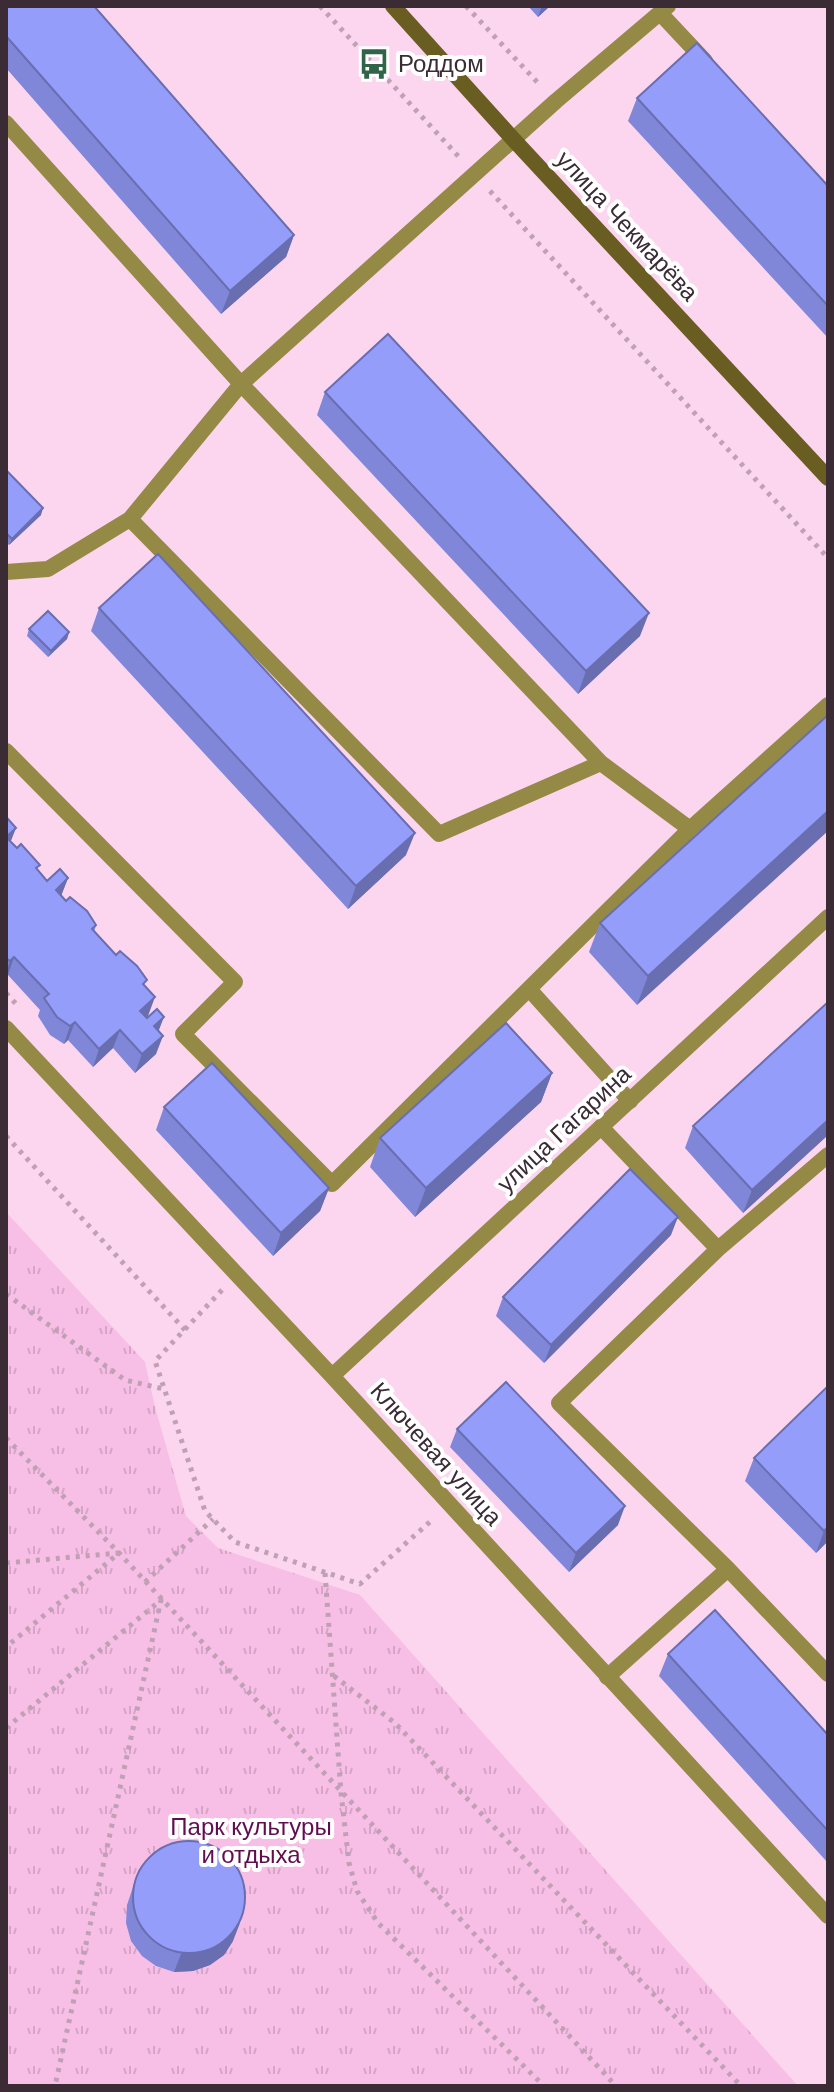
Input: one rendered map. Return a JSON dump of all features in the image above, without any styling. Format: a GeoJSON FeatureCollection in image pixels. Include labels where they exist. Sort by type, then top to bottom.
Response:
{"type":"FeatureCollection","features":[{"type":"Feature","properties":{"kind":"main road","name":"улица Чекмарёва"},"geometry":{"type":"LineString","coordinates":[[393,6],[828,478]]}},
{"type":"Feature","properties":{"kind":"street"},"geometry":{"type":"LineString","coordinates":[[6,572],[48,569],[130,519],[241,384],[513,139],[664,9],[712,69]]}},
{"type":"Feature","properties":{"kind":"street"},"geometry":{"type":"LineString","coordinates":[[6,123],[241,384],[601,763],[690,829]]}},
{"type":"Feature","properties":{"kind":"street"},"geometry":{"type":"LineString","coordinates":[[130,519],[439,834],[601,763]]}},
{"type":"Feature","properties":{"kind":"street"},"geometry":{"type":"LineString","coordinates":[[6,751],[235,982],[183,1034],[332,1184],[690,829],[828,705]]}},
{"type":"Feature","properties":{"kind":"street","name":"улица Гагарина"},"geometry":{"type":"LineString","coordinates":[[332,1376],[828,917]]}},
{"type":"Feature","properties":{"kind":"street"},"geometry":{"type":"LineString","coordinates":[[529,989],[630,1101]]}},
{"type":"Feature","properties":{"kind":"street","name":"Ключевая улица"},"geometry":{"type":"LineString","coordinates":[[6,1028],[332,1376],[828,1916]]}},
{"type":"Feature","properties":{"kind":"street"},"geometry":{"type":"LineString","coordinates":[[601,1127],[718,1249]]}},
{"type":"Feature","properties":{"kind":"street"},"geometry":{"type":"LineString","coordinates":[[828,1155],[718,1249],[559,1403],[728,1569],[828,1674]]}},
{"type":"Feature","properties":{"kind":"street"},"geometry":{"type":"LineString","coordinates":[[607,1677],[728,1569]]}},
{"type":"Feature","properties":{"kind":"path"},"geometry":{"type":"LineString","coordinates":[[320,6],[828,558]]}},
{"type":"Feature","properties":{"kind":"path"},"geometry":{"type":"LineString","coordinates":[[466,6],[556,101]]}},
{"type":"Feature","properties":{"kind":"path"},"geometry":{"type":"LineString","coordinates":[[6,1136],[185,1330]]}},
{"type":"Feature","properties":{"kind":"path"},"geometry":{"type":"LineString","coordinates":[[224,1288],[155,1361],[205,1511],[235,1542],[360,1584],[435,1517]]}},
{"type":"Feature","properties":{"kind":"path"},"geometry":{"type":"LineString","coordinates":[[6,1294],[125,1380],[165,1389]]}},
{"type":"Feature","properties":{"kind":"path"},"geometry":{"type":"LineString","coordinates":[[6,1438],[119,1553],[616,2086]]}},
{"type":"Feature","properties":{"kind":"path"},"geometry":{"type":"LineString","coordinates":[[145,1582],[213,1519]]}},
{"type":"Feature","properties":{"kind":"path"},"geometry":{"type":"LineString","coordinates":[[6,1563],[119,1553]]}},
{"type":"Feature","properties":{"kind":"path"},"geometry":{"type":"LineString","coordinates":[[6,1647],[119,1553]]}},
{"type":"Feature","properties":{"kind":"path"},"geometry":{"type":"LineString","coordinates":[[325,1573],[341,1793],[349,1863],[357,1891],[378,1923],[544,2086]]}},
{"type":"Feature","properties":{"kind":"path"},"geometry":{"type":"LineString","coordinates":[[6,1728],[161,1600]]}},
{"type":"Feature","properties":{"kind":"path"},"geometry":{"type":"LineString","coordinates":[[55,2086],[161,1600]]}},
{"type":"Feature","properties":{"kind":"path"},"geometry":{"type":"LineString","coordinates":[[333,1675],[395,1723],[741,2086]]}},
{"type":"Feature","properties":{"kind":"green space","name":"Парк культуры и отдыха"},"geometry":{"type":"Polygon","coordinates":[[[6,1212],[145,1362],[186,1516],[218,1548],[360,1595],[798,2086],[6,2086],[6,1212]]]}},
{"type":"Feature","properties":{"kind":"building"},"geometry":{"type":"Polygon","coordinates":[[[6,6],[94,6],[294,235],[230,291],[6,36],[6,6]]]}},
{"type":"Feature","properties":{"kind":"building"},"geometry":{"type":"Polygon","coordinates":[[[697,43],[828,186],[828,306],[637,98],[697,43]]]}},
{"type":"Feature","properties":{"kind":"building"},"geometry":{"type":"Polygon","coordinates":[[[388,334],[649,613],[586,671],[325,392],[388,334]]]}},
{"type":"Feature","properties":{"kind":"building"},"geometry":{"type":"Polygon","coordinates":[[[6,470],[43,508],[12,539],[6,533],[6,470]]]}},
{"type":"Feature","properties":{"kind":"building"},"geometry":{"type":"Polygon","coordinates":[[[158,554],[415,833],[356,886],[99,608],[158,554]]]}},
{"type":"Feature","properties":{"kind":"building"},"geometry":{"type":"Polygon","coordinates":[[[48,611],[69,632],[51,651],[29,629],[48,611]]]}},
{"type":"Feature","properties":{"kind":"building"},"geometry":{"type":"Polygon","coordinates":[[[828,715],[828,811],[648,976],[600,923],[828,715]]]}},
{"type":"Feature","properties":{"kind":"building"},"geometry":{"type":"Polygon","coordinates":[[[8,819],[16,828],[6,837],[6,821],[8,819]]]}},
{"type":"Feature","properties":{"kind":"building"},"geometry":{"type":"Polygon","coordinates":[[[6,837],[17,848],[21,844],[40,865],[36,868],[47,881],[60,869],[68,878],[56,890],[66,901],[70,897],[87,911],[96,925],[92,929],[116,955],[120,951],[137,966],[147,980],[143,984],[155,997],[140,1011],[147,1018],[157,1009],[164,1017],[154,1026],[163,1036],[142,1054],[120,1030],[99,1049],[75,1022],[70,1026],[57,1017],[44,998],[49,994],[14,957],[10,961],[6,958],[6,837]]]}},
{"type":"Feature","properties":{"kind":"building"},"geometry":{"type":"Polygon","coordinates":[[[828,1002],[828,1120],[752,1190],[693,1126],[828,1002]]]}},
{"type":"Feature","properties":{"kind":"building"},"geometry":{"type":"Polygon","coordinates":[[[506,1023],[552,1073],[426,1188],[380,1138],[506,1023]]]}},
{"type":"Feature","properties":{"kind":"building"},"geometry":{"type":"Polygon","coordinates":[[[212,1063],[329,1188],[281,1233],[164,1107],[212,1063]]]}},
{"type":"Feature","properties":{"kind":"building"},"geometry":{"type":"Polygon","coordinates":[[[630,1169],[678,1217],[551,1345],[503,1297],[630,1169]]]}},
{"type":"Feature","properties":{"kind":"building"},"geometry":{"type":"Polygon","coordinates":[[[506,1382],[625,1506],[576,1553],[457,1429],[506,1382]]]}},
{"type":"Feature","properties":{"kind":"building"},"geometry":{"type":"Polygon","coordinates":[[[828,1386],[828,1527],[824,1531],[754,1458],[828,1386]]]}},
{"type":"Feature","properties":{"kind":"building"},"geometry":{"type":"Polygon","coordinates":[[[715,1610],[828,1735],[828,1831],[668,1654],[715,1610]]]}},
{"type":"Feature","properties":{"kind":"building"},"geometry":{"type":"Polygon","coordinates":[[[189,1841],[211,1845],[229,1857],[241,1875],[245,1897],[241,1919],[229,1937],[211,1949],[189,1953],[167,1949],[149,1937],[137,1919],[133,1897],[137,1875],[149,1857],[167,1845],[189,1841]]]}},
{"type":"Feature","properties":{"kind":"place","name":"Роддом"},"geometry":{"type":"Point","coordinates":[374,64]}}]}
